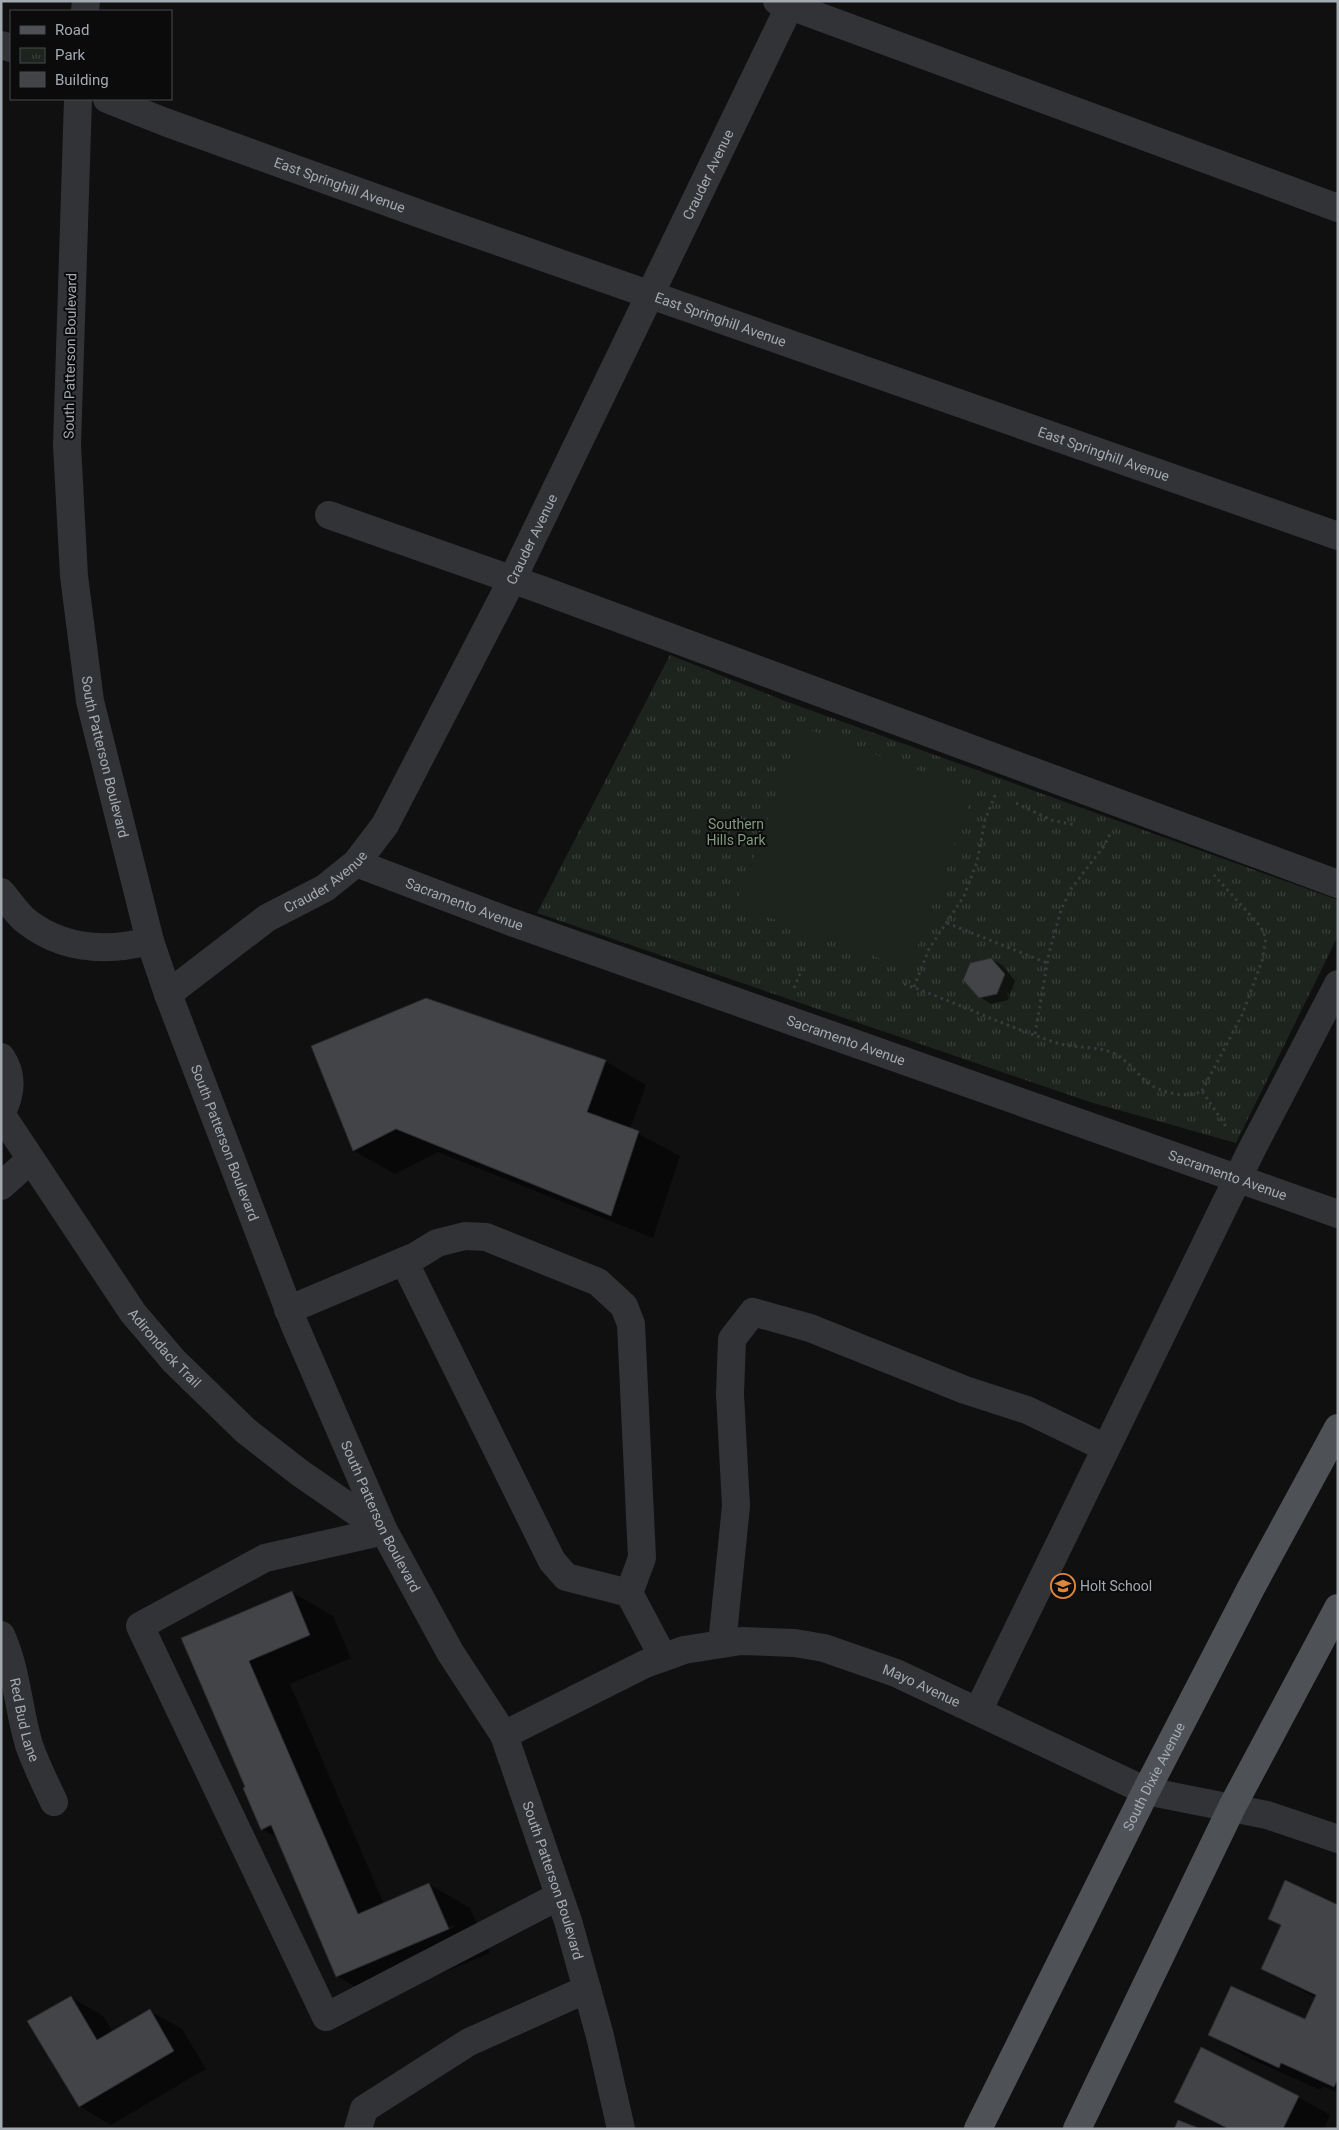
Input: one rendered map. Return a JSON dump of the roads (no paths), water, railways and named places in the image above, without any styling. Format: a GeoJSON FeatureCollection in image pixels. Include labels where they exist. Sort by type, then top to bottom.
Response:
{"type":"FeatureCollection","features":[{"type":"Feature","properties":{"kind":"main road","name":"South Dixie Avenue"},"geometry":{"type":"LineString","coordinates":[[978,2129],[1146,1791],[1251,1588],[1338,1428]]}},
{"type":"Feature","properties":{"kind":"main road"},"geometry":{"type":"LineString","coordinates":[[1077,2129],[1232,1807],[1338,1608]]}},
{"type":"Feature","properties":{"kind":"street"},"geometry":{"type":"LineString","coordinates":[[787,3],[1338,208]]}},
{"type":"Feature","properties":{"kind":"street","name":"Crauder Avenue"},"geometry":{"type":"LineString","coordinates":[[168,994],[267,918],[325,888],[356,863],[385,825],[512,580],[787,3]]}},
{"type":"Feature","properties":{"kind":"street","name":"South Patterson Boulevard"},"geometry":{"type":"LineString","coordinates":[[78,100],[67,445],[74,576],[90,701],[150,941],[168,994],[288,1310],[384,1532],[450,1652],[504,1735],[587,1989],[600,2036],[621,2129]]}},
{"type":"Feature","properties":{"kind":"street","name":"East Springhill Avenue"},"geometry":{"type":"LineString","coordinates":[[110,100],[165,122],[454,226],[1338,536]]}},
{"type":"Feature","properties":{"kind":"street"},"geometry":{"type":"LineString","coordinates":[[329,514],[1338,884]]}},
{"type":"Feature","properties":{"kind":"street","name":"Sacramento Avenue"},"geometry":{"type":"LineString","coordinates":[[356,863],[521,926],[1338,1214]]}},
{"type":"Feature","properties":{"kind":"street"},"geometry":{"type":"LineString","coordinates":[[1,892],[26,921],[61,941],[104,949],[150,941]]}},
{"type":"Feature","properties":{"kind":"street"},"geometry":{"type":"LineString","coordinates":[[978,1711],[1250,1151],[1338,984]]}},
{"type":"Feature","properties":{"kind":"street"},"geometry":{"type":"LineString","coordinates":[[1,1057],[9,1068],[10,1089],[8,1102],[1,1114]]}},
{"type":"Feature","properties":{"kind":"street","name":"Adirondack Trail"},"geometry":{"type":"LineString","coordinates":[[1,1114],[133,1313],[174,1361],[246,1431],[300,1473],[384,1532]]}},
{"type":"Feature","properties":{"kind":"street"},"geometry":{"type":"LineString","coordinates":[[1,1186],[30,1160]]}},
{"type":"Feature","properties":{"kind":"street"},"geometry":{"type":"LineString","coordinates":[[288,1310],[404,1261],[437,1242],[465,1236],[486,1237],[598,1282],[624,1306],[631,1324],[642,1518],[642,1558],[629,1593]]}},
{"type":"Feature","properties":{"kind":"street"},"geometry":{"type":"LineString","coordinates":[[404,1261],[552,1561],[566,1576],[629,1593],[663,1657]]}},
{"type":"Feature","properties":{"kind":"street"},"geometry":{"type":"LineString","coordinates":[[722,1644],[736,1506],[730,1394],[732,1339],[753,1312],[810,1328],[965,1390],[1027,1410],[1106,1448]]}},
{"type":"Feature","properties":{"kind":"street"},"geometry":{"type":"LineString","coordinates":[[384,1532],[265,1558],[140,1626],[326,2017],[558,1896]]}},
{"type":"Feature","properties":{"kind":"street","name":"Red Bud Lane"},"geometry":{"type":"LineString","coordinates":[[1,1635],[11,1657],[29,1743],[40,1774],[54,1802]]}},
{"type":"Feature","properties":{"kind":"street","name":"Mayo Avenue"},"geometry":{"type":"LineString","coordinates":[[504,1735],[645,1664],[684,1650],[741,1641],[795,1643],[824,1648],[896,1672],[1146,1791],[1267,1815],[1338,1839]]}},
{"type":"Feature","properties":{"kind":"street"},"geometry":{"type":"LineString","coordinates":[[358,2129],[364,2109],[469,2042],[587,1989]]}},
{"type":"Feature","properties":{"kind":"place","name":"Holt School"},"geometry":{"type":"Point","coordinates":[1063,1586]}},
{"type":"Feature","properties":{"kind":"park label","name":"Southern Hills Park"},"geometry":{"type":"Point","coordinates":[736,832]}}]}
